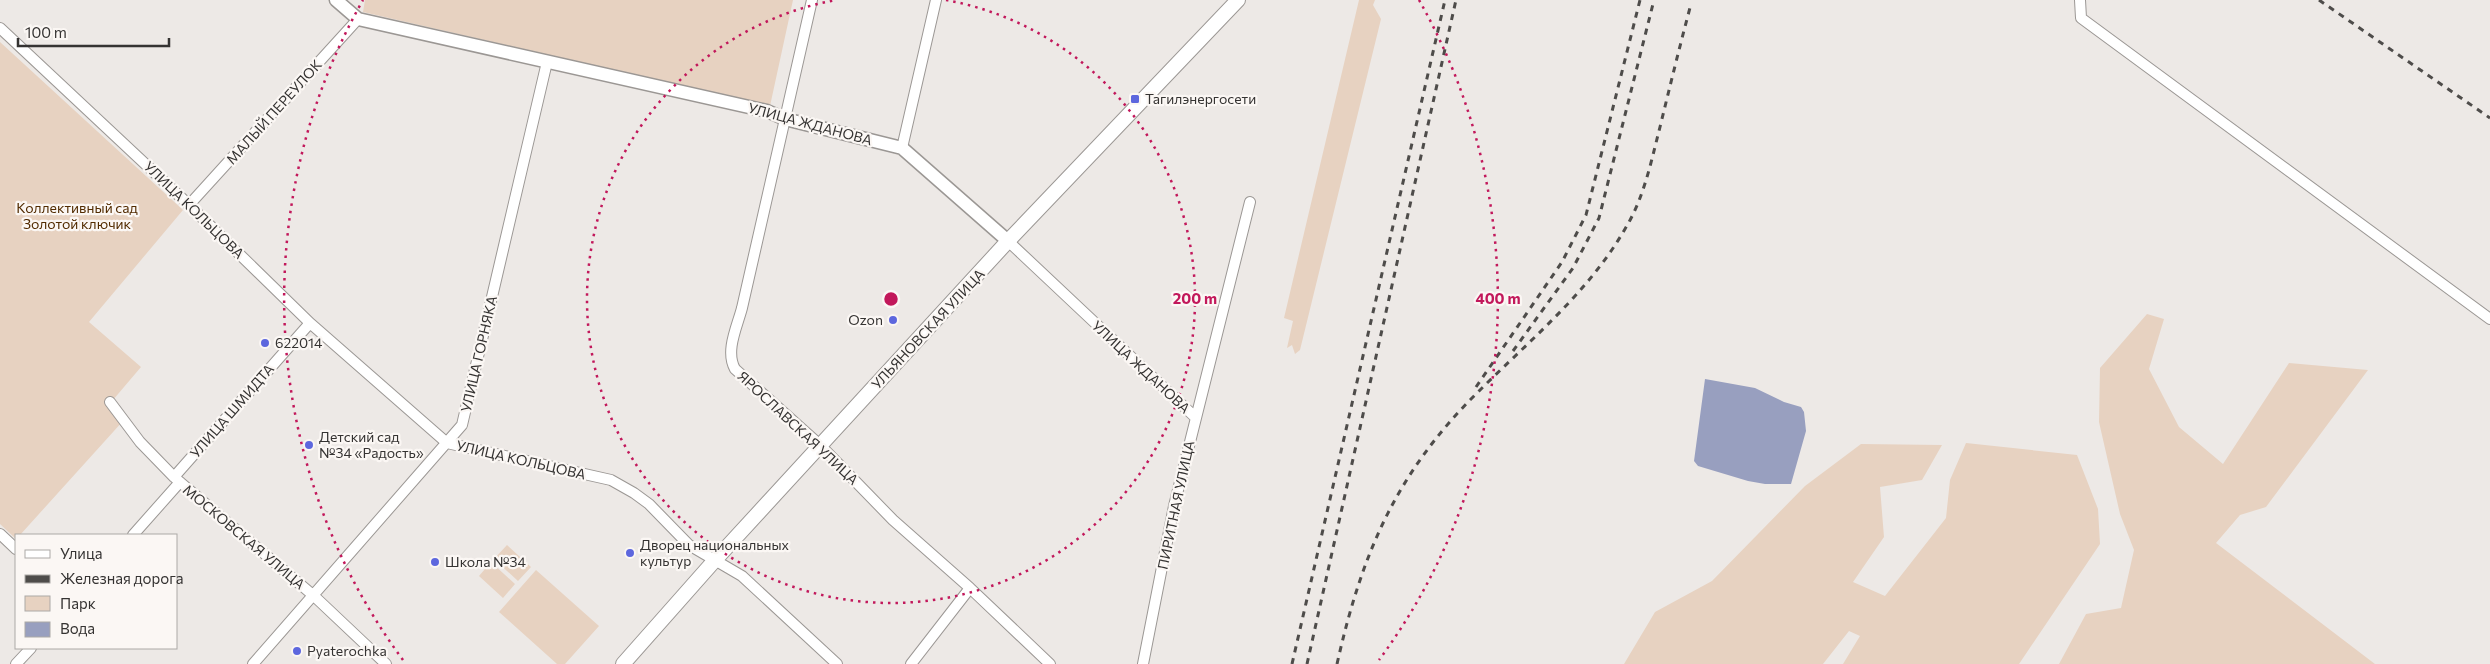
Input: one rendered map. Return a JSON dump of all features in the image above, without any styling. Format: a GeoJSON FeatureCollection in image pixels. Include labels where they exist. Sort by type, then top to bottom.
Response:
{"type":"FeatureCollection","features":[{"type":"Feature","properties":{"kind":"main road","name":"УЛЬЯНОВСКАЯ УЛИЦА"},"geometry":{"type":"LineString","coordinates":[[623,664],[715,560],[1008,241],[1238,0]]}},
{"type":"Feature","properties":{"kind":"street","name":"УЛИЦА ЖДАНОВА"},"geometry":{"type":"LineString","coordinates":[[336,0],[358,19],[767,111],[785,118],[902,148],[1008,241],[1195,417]]}},
{"type":"Feature","properties":{"kind":"street","name":"ЯРОСЛАВСКАЯ УЛИЦА"},"geometry":{"type":"LineString","coordinates":[[812,0],[742,308],[731,348],[731,362],[735,369],[821,446],[893,520],[970,588],[1050,664]]}},
{"type":"Feature","properties":{"kind":"street"},"geometry":{"type":"LineString","coordinates":[[902,148],[936,0]]}},
{"type":"Feature","properties":{"kind":"street"},"geometry":{"type":"LineString","coordinates":[[2080,0],[2081,18],[2490,319]]}},
{"type":"Feature","properties":{"kind":"street","name":"МАЛЫЙ ПЕРЕУЛОК"},"geometry":{"type":"LineString","coordinates":[[189,205],[358,19]]}},
{"type":"Feature","properties":{"kind":"street","name":"УЛИЦА КОЛЬЦОВА"},"geometry":{"type":"LineString","coordinates":[[0,28],[189,205],[310,323],[447,443],[611,480],[634,493],[649,504],[689,545],[742,576],[837,664]]}},
{"type":"Feature","properties":{"kind":"street","name":"УЛИЦА ГОРНЯКА"},"geometry":{"type":"LineString","coordinates":[[253,664],[462,425],[547,62]]}},
{"type":"Feature","properties":{"kind":"street","name":"ПИРИТНАЯ УЛИЦА"},"geometry":{"type":"LineString","coordinates":[[1143,664],[1174,506],[1250,202]]}},
{"type":"Feature","properties":{"kind":"street","name":"УЛИЦА ШМИДТА"},"geometry":{"type":"LineString","coordinates":[[134,534],[177,479],[310,323]]}},
{"type":"Feature","properties":{"kind":"street","name":"МОСКОВСКАЯ УЛИЦА"},"geometry":{"type":"LineString","coordinates":[[110,402],[140,442],[177,479],[314,596],[386,664]]}},
{"type":"Feature","properties":{"kind":"street"},"geometry":{"type":"LineString","coordinates":[[0,534],[15,548]]}},
{"type":"Feature","properties":{"kind":"street"},"geometry":{"type":"LineString","coordinates":[[911,664],[970,588]]}},
{"type":"Feature","properties":{"kind":"street"},"geometry":{"type":"LineString","coordinates":[[16,664],[30,649]]}},
{"type":"Feature","properties":{"kind":"green space"},"geometry":{"type":"Polygon","coordinates":[[[365,0],[793,0],[770,106],[363,12],[365,0]]]}},
{"type":"Feature","properties":{"kind":"green space"},"geometry":{"type":"Polygon","coordinates":[[[1359,0],[1375,0],[1373,5],[1381,19],[1300,350],[1295,354],[1292,345],[1287,348],[1293,321],[1284,318],[1359,0]]]}},
{"type":"Feature","properties":{"kind":"green space","name":"Коллективный сад Золотой ключик"},"geometry":{"type":"Polygon","coordinates":[[[0,42],[183,210],[89,322],[141,367],[107,407],[123,421],[21,534],[15,534],[15,538],[0,524],[0,42]]]}},
{"type":"Feature","properties":{"kind":"green space"},"geometry":{"type":"Polygon","coordinates":[[[2147,314],[2164,319],[2149,369],[2179,427],[2223,464],[2289,363],[2368,370],[2266,507],[2240,515],[2216,543],[2375,664],[2059,664],[2086,614],[2121,608],[2134,550],[2120,514],[2099,422],[2100,368],[2147,314]]]}},
{"type":"Feature","properties":{"kind":"green space"},"geometry":{"type":"Polygon","coordinates":[[[1966,443],[2077,455],[2098,509],[2100,544],[2019,664],[1843,664],[1860,636],[1849,631],[1823,664],[1624,664],[1655,612],[1712,581],[1805,486],[1861,444],[1942,445],[1922,480],[1880,487],[1884,537],[1853,582],[1885,596],[1946,518],[1950,480],[1966,443]]]}},
{"type":"Feature","properties":{"kind":"green space"},"geometry":{"type":"Polygon","coordinates":[[[507,545],[531,567],[518,581],[494,559],[507,545]]]}},
{"type":"Feature","properties":{"kind":"green space"},"geometry":{"type":"Polygon","coordinates":[[[491,562],[515,584],[503,598],[479,576],[491,562]]]}},
{"type":"Feature","properties":{"kind":"green space"},"geometry":{"type":"Polygon","coordinates":[[[536,570],[599,626],[565,664],[557,664],[499,612],[536,570]]]}},
{"type":"Feature","properties":{"kind":"water"},"geometry":{"type":"Polygon","coordinates":[[[1705,379],[1755,388],[1784,402],[1801,407],[1804,412],[1806,431],[1791,484],[1765,484],[1748,481],[1698,466],[1694,461],[1705,379]]]}},
{"type":"Feature","properties":{"kind":"railway"},"geometry":{"type":"LineString","coordinates":[[1292,664],[1445,0]]}},
{"type":"Feature","properties":{"kind":"railway"},"geometry":{"type":"LineString","coordinates":[[1307,664],[1456,0]]}},
{"type":"Feature","properties":{"kind":"railway"},"geometry":{"type":"LineString","coordinates":[[1476,387],[1562,262],[1586,215],[1640,0]]}},
{"type":"Feature","properties":{"kind":"railway"},"geometry":{"type":"LineString","coordinates":[[1513,351],[1573,268],[1599,218],[1654,0]]}},
{"type":"Feature","properties":{"kind":"railway"},"geometry":{"type":"LineString","coordinates":[[2319,0],[2490,118]]}},
{"type":"Feature","properties":{"kind":"railway"},"geometry":{"type":"LineString","coordinates":[[1337,664],[1358,586],[1371,551],[1386,517],[1404,484],[1449,422],[1557,315],[1594,274],[1632,217],[1650,166],[1691,4]]}},
{"type":"Feature","properties":{"kind":"place","name":"Тагилэнергосети"},"geometry":{"type":"Point","coordinates":[1135,99]}},
{"type":"Feature","properties":{"kind":"place","name":"Ozon"},"geometry":{"type":"Point","coordinates":[893,320]}},
{"type":"Feature","properties":{"kind":"place","name":"622014"},"geometry":{"type":"Point","coordinates":[265,343]}},
{"type":"Feature","properties":{"kind":"place","name":"Детский сад №34 «Радость»"},"geometry":{"type":"Point","coordinates":[309,445]}},
{"type":"Feature","properties":{"kind":"place","name":"Дворец национальных культур"},"geometry":{"type":"Point","coordinates":[630,553]}},
{"type":"Feature","properties":{"kind":"place","name":"Школа №34"},"geometry":{"type":"Point","coordinates":[435,562]}},
{"type":"Feature","properties":{"kind":"place","name":"Pyaterochka"},"geometry":{"type":"Point","coordinates":[297,651]}}]}
